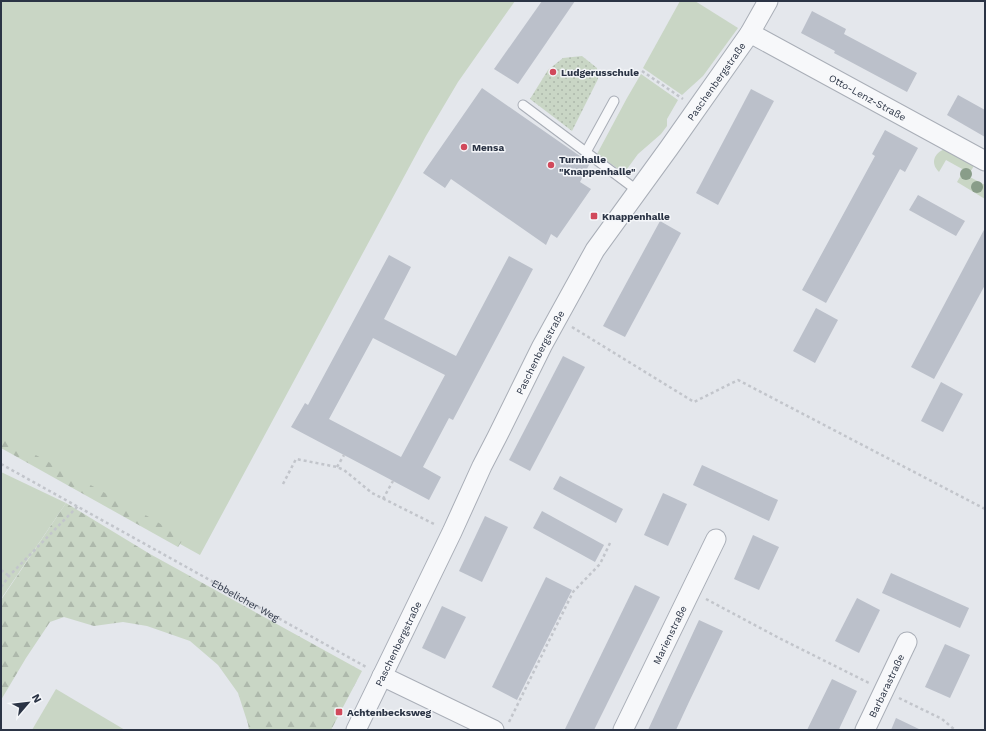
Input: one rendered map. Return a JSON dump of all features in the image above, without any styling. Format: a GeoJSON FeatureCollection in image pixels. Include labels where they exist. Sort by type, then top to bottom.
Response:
{"type":"FeatureCollection","features":[{"type":"Feature","properties":{"kind":"street","name":"Paschenbergstraße"},"geometry":{"type":"LineString","coordinates":[[356,730],[452,532],[482,466],[542,346],[595,250],[750,33],[768,1]]}},
{"type":"Feature","properties":{"kind":"street","name":"Otto-Lenz-Straße"},"geometry":{"type":"LineString","coordinates":[[750,33],[985,161]]}},
{"type":"Feature","properties":{"kind":"street","name":"Marienstraße"},"geometry":{"type":"LineString","coordinates":[[623,730],[716,539]]}},
{"type":"Feature","properties":{"kind":"street","name":"Barbarastraße"},"geometry":{"type":"LineString","coordinates":[[865,730],[907,642]]}},
{"type":"Feature","properties":{"kind":"street"},"geometry":{"type":"LineString","coordinates":[[382,676],[501,727]]}},
{"type":"Feature","properties":{"kind":"lane"},"geometry":{"type":"LineString","coordinates":[[586,152],[614,101]]}},
{"type":"Feature","properties":{"kind":"lane"},"geometry":{"type":"LineString","coordinates":[[523,105],[638,191]]}},
{"type":"Feature","properties":{"kind":"path"},"geometry":{"type":"LineString","coordinates":[[642,71],[696,108]]}},
{"type":"Feature","properties":{"kind":"path"},"geometry":{"type":"LineString","coordinates":[[557,318],[694,402],[738,380],[985,509]]}},
{"type":"Feature","properties":{"kind":"path"},"geometry":{"type":"LineString","coordinates":[[338,466],[344,455]]}},
{"type":"Feature","properties":{"kind":"path"},"geometry":{"type":"LineString","coordinates":[[283,484],[296,459],[338,466],[372,493],[452,532]]}},
{"type":"Feature","properties":{"kind":"path","name":"Ebbelicher Weg"},"geometry":{"type":"LineString","coordinates":[[1,464],[382,676]]}},
{"type":"Feature","properties":{"kind":"path"},"geometry":{"type":"LineString","coordinates":[[383,499],[393,481]]}},
{"type":"Feature","properties":{"kind":"path"},"geometry":{"type":"LineString","coordinates":[[1,587],[9,576],[78,506]]}},
{"type":"Feature","properties":{"kind":"path"},"geometry":{"type":"LineString","coordinates":[[501,727],[574,592],[600,564],[611,541]]}},
{"type":"Feature","properties":{"kind":"path"},"geometry":{"type":"LineString","coordinates":[[1,570],[9,576]]}},
{"type":"Feature","properties":{"kind":"path"},"geometry":{"type":"LineString","coordinates":[[691,589],[704,598],[779,638],[942,719],[955,730]]}},
{"type":"Feature","properties":{"kind":"green space"},"geometry":{"type":"Polygon","coordinates":[[[1,1],[515,1],[458,82],[426,136],[200,555],[1,445],[1,1]]]}},
{"type":"Feature","properties":{"kind":"green space"},"geometry":{"type":"Polygon","coordinates":[[[680,1],[695,1],[738,28],[703,76],[682,95],[643,68],[680,1]]]}},
{"type":"Feature","properties":{"kind":"green space"},"geometry":{"type":"Polygon","coordinates":[[[582,56],[597,68],[598,79],[572,131],[530,99],[548,70],[563,58],[582,56]]]}},
{"type":"Feature","properties":{"kind":"green space"},"geometry":{"type":"Polygon","coordinates":[[[641,74],[678,100],[667,119],[667,126],[661,134],[638,154],[624,173],[597,154],[641,74]]]}},
{"type":"Feature","properties":{"kind":"green space"},"geometry":{"type":"Polygon","coordinates":[[[945,149],[975,164],[968,176],[985,185],[985,199],[957,182],[964,170],[946,160],[939,172],[936,169],[934,159],[938,153],[945,149]]]}},
{"type":"Feature","properties":{"kind":"green space"},"geometry":{"type":"Polygon","coordinates":[[[1,436],[149,517],[184,538],[178,547],[1,448],[1,436]]]}},
{"type":"Feature","properties":{"kind":"green space"},"geometry":{"type":"Polygon","coordinates":[[[1,472],[66,503],[1,599],[1,472]]]}},
{"type":"Feature","properties":{"kind":"green space"},"geometry":{"type":"Polygon","coordinates":[[[66,503],[150,554],[362,671],[331,730],[249,730],[238,693],[218,665],[190,641],[147,626],[123,622],[94,626],[64,617],[50,622],[1,700],[1,600],[66,503]]]}},
{"type":"Feature","properties":{"kind":"green space"},"geometry":{"type":"Polygon","coordinates":[[[56,689],[125,730],[32,730],[56,689]]]}},
{"type":"Feature","properties":{"kind":"building"},"geometry":{"type":"Polygon","coordinates":[[[542,1],[575,1],[518,84],[494,69],[542,1]]]}},
{"type":"Feature","properties":{"kind":"building"},"geometry":{"type":"Polygon","coordinates":[[[812,11],[846,29],[844,34],[917,73],[907,92],[834,53],[835,51],[801,33],[812,11]]]}},
{"type":"Feature","properties":{"kind":"building","name":"Turnhalle \"Knappenhalle\""},"geometry":{"type":"Polygon","coordinates":[[[482,88],[590,163],[580,182],[591,189],[557,238],[551,234],[546,245],[451,179],[445,188],[423,173],[482,88]]]}},
{"type":"Feature","properties":{"kind":"building"},"geometry":{"type":"Polygon","coordinates":[[[751,89],[774,101],[718,205],[696,193],[751,89]]]}},
{"type":"Feature","properties":{"kind":"building"},"geometry":{"type":"Polygon","coordinates":[[[958,95],[985,110],[985,137],[947,115],[958,95]]]}},
{"type":"Feature","properties":{"kind":"building"},"geometry":{"type":"Polygon","coordinates":[[[885,130],[918,148],[905,172],[900,169],[826,303],[802,290],[875,156],[872,154],[885,130]]]}},
{"type":"Feature","properties":{"kind":"building"},"geometry":{"type":"Polygon","coordinates":[[[918,195],[965,221],[956,236],[909,210],[918,195]]]}},
{"type":"Feature","properties":{"kind":"building"},"geometry":{"type":"Polygon","coordinates":[[[660,221],[681,233],[625,337],[603,326],[660,221]]]}},
{"type":"Feature","properties":{"kind":"building"},"geometry":{"type":"Polygon","coordinates":[[[985,228],[985,285],[934,379],[911,367],[985,228]]]}},
{"type":"Feature","properties":{"kind":"building"},"geometry":{"type":"Polygon","coordinates":[[[389,255],[411,267],[384,319],[456,356],[509,256],[533,269],[453,420],[449,418],[423,467],[441,477],[429,500],[291,427],[305,403],[308,405],[389,255]],[[373,338],[329,419],[401,457],[445,375],[373,338]]]}},
{"type":"Feature","properties":{"kind":"building"},"geometry":{"type":"Polygon","coordinates":[[[816,308],[838,320],[815,363],[793,351],[816,308]]]}},
{"type":"Feature","properties":{"kind":"building"},"geometry":{"type":"Polygon","coordinates":[[[563,356],[585,367],[530,471],[509,460],[563,356]]]}},
{"type":"Feature","properties":{"kind":"building"},"geometry":{"type":"Polygon","coordinates":[[[941,382],[963,394],[943,432],[921,421],[941,382]]]}},
{"type":"Feature","properties":{"kind":"building"},"geometry":{"type":"Polygon","coordinates":[[[702,465],[778,500],[769,521],[693,485],[702,465]]]}},
{"type":"Feature","properties":{"kind":"building"},"geometry":{"type":"Polygon","coordinates":[[[560,476],[623,509],[616,523],[553,489],[560,476]]]}},
{"type":"Feature","properties":{"kind":"building"},"geometry":{"type":"Polygon","coordinates":[[[663,493],[687,504],[668,546],[644,535],[663,493]]]}},
{"type":"Feature","properties":{"kind":"building"},"geometry":{"type":"Polygon","coordinates":[[[542,511],[604,545],[595,562],[533,528],[542,511]]]}},
{"type":"Feature","properties":{"kind":"building"},"geometry":{"type":"Polygon","coordinates":[[[485,516],[508,527],[482,582],[459,571],[485,516]]]}},
{"type":"Feature","properties":{"kind":"building"},"geometry":{"type":"Polygon","coordinates":[[[753,535],[779,547],[759,590],[734,579],[753,535]]]}},
{"type":"Feature","properties":{"kind":"building"},"geometry":{"type":"Polygon","coordinates":[[[891,573],[969,608],[960,628],[882,593],[891,573]]]}},
{"type":"Feature","properties":{"kind":"building"},"geometry":{"type":"Polygon","coordinates":[[[546,577],[572,590],[517,700],[492,687],[546,577]]]}},
{"type":"Feature","properties":{"kind":"building"},"geometry":{"type":"Polygon","coordinates":[[[635,585],[660,597],[594,730],[567,730],[565,729],[635,585]]]}},
{"type":"Feature","properties":{"kind":"building"},"geometry":{"type":"Polygon","coordinates":[[[857,598],[880,610],[859,653],[835,641],[857,598]]]}},
{"type":"Feature","properties":{"kind":"building"},"geometry":{"type":"Polygon","coordinates":[[[442,606],[466,617],[445,659],[422,648],[442,606]]]}},
{"type":"Feature","properties":{"kind":"building"},"geometry":{"type":"Polygon","coordinates":[[[699,620],[723,631],[676,730],[648,730],[699,620]]]}},
{"type":"Feature","properties":{"kind":"building"},"geometry":{"type":"Polygon","coordinates":[[[945,644],[970,655],[950,698],[925,687],[945,644]]]}},
{"type":"Feature","properties":{"kind":"building"},"geometry":{"type":"Polygon","coordinates":[[[832,679],[857,691],[839,730],[807,730],[832,679]]]}},
{"type":"Feature","properties":{"kind":"building"},"geometry":{"type":"Polygon","coordinates":[[[896,718],[921,730],[891,730],[896,718]]]}},
{"type":"Feature","properties":{"kind":"place","name":"Ludgerusschule"},"geometry":{"type":"Point","coordinates":[553,72]}},
{"type":"Feature","properties":{"kind":"place","name":"Mensa"},"geometry":{"type":"Point","coordinates":[464,147]}},
{"type":"Feature","properties":{"kind":"place","name":"Turnhalle \"Knappenhalle\""},"geometry":{"type":"Point","coordinates":[551,165]}},
{"type":"Feature","properties":{"kind":"place","name":"Knappenhalle"},"geometry":{"type":"Point","coordinates":[594,216]}},
{"type":"Feature","properties":{"kind":"place","name":"Achtenbecksweg"},"geometry":{"type":"Point","coordinates":[339,712]}}]}
